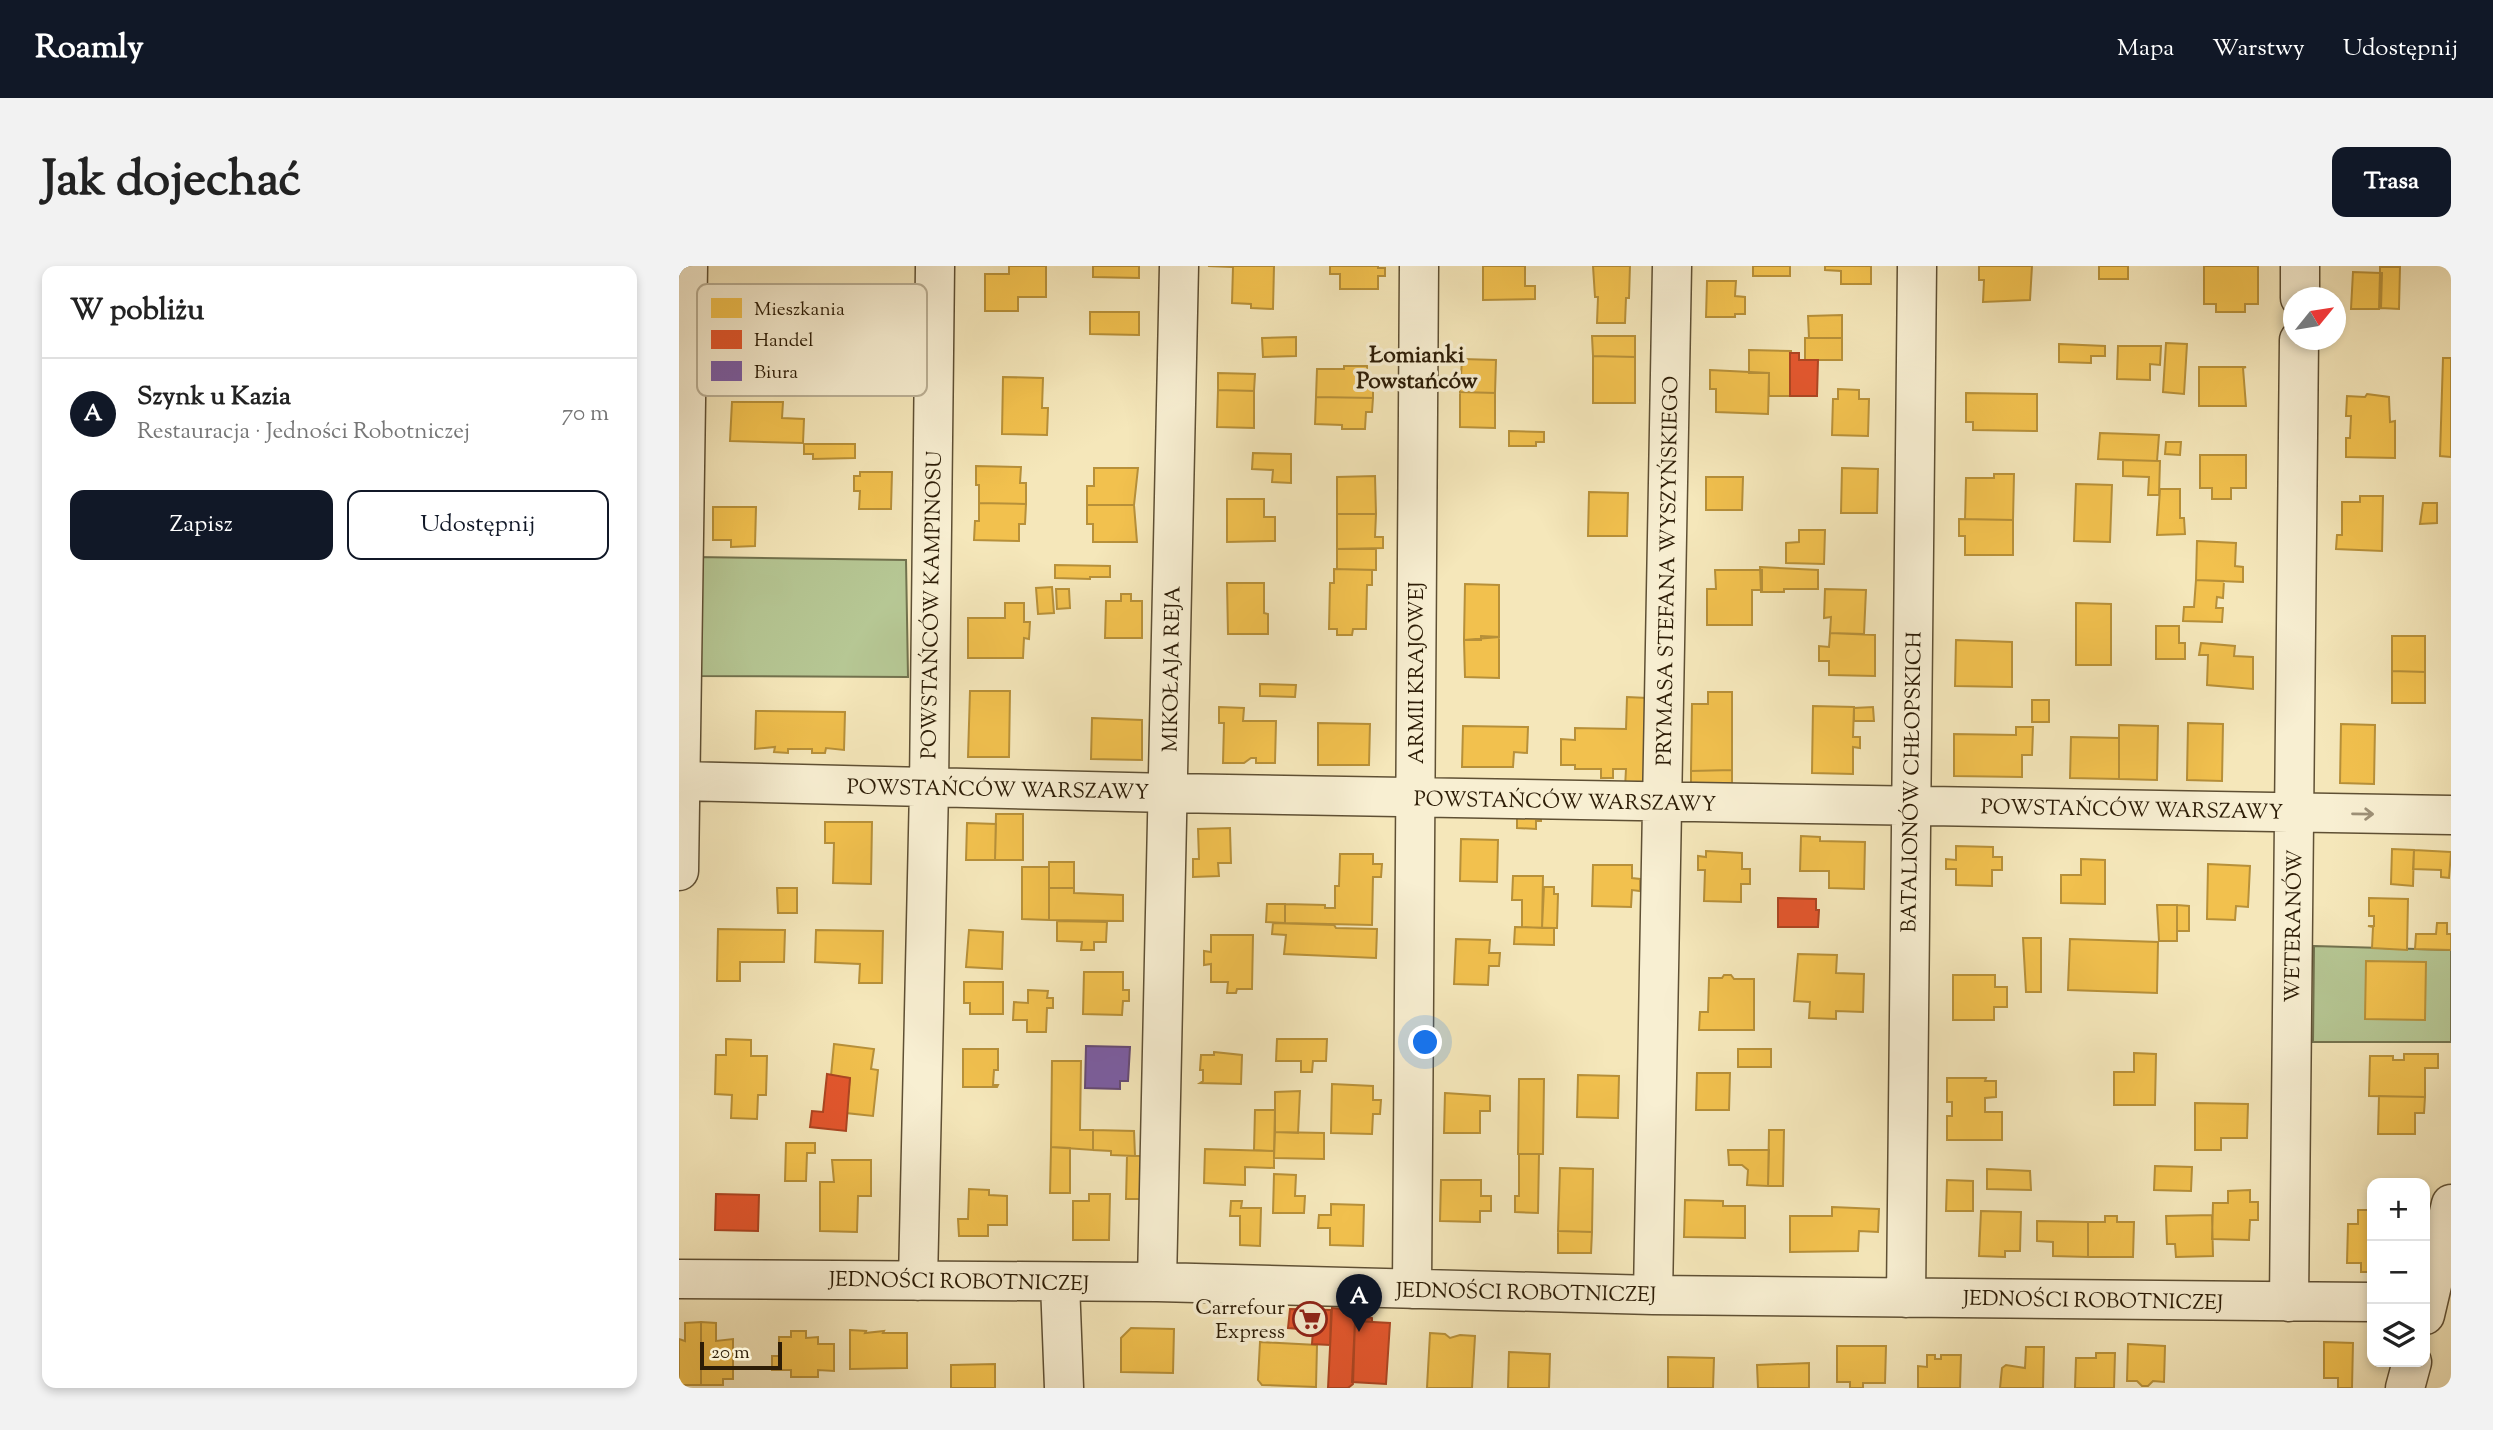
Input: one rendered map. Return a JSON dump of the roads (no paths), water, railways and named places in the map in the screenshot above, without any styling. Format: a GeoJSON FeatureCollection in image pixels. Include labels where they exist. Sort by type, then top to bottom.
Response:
{"type":"FeatureCollection","features":[{"type":"Feature","properties":{"kind":"street"},"geometry":{"type":"LineString","coordinates":[[679,871],[688,266]]}},
{"type":"Feature","properties":{"kind":"street","name":"POWSTAŃCÓW KAMPINOSU"},"geometry":{"type":"LineString","coordinates":[[918,1280],[929,788],[935,266]]}},
{"type":"Feature","properties":{"kind":"street","name":"MIKOŁAJA REJA"},"geometry":{"type":"LineString","coordinates":[[1157,1282],[1179,266]]}},
{"type":"Feature","properties":{"kind":"street","name":"ARMII KRAJOWEJ"},"geometry":{"type":"LineString","coordinates":[[1412,1289],[1419,266]]}},
{"type":"Feature","properties":{"kind":"street","name":"PRYMASA STEFANA WYSZYŃSKIEGO"},"geometry":{"type":"LineString","coordinates":[[1653,1295],[1672,266]]}},
{"type":"Feature","properties":{"kind":"street","name":"BATALIONÓW CHŁOPSKICH"},"geometry":{"type":"LineString","coordinates":[[1906,1298],[1917,266]]}},
{"type":"Feature","properties":{"kind":"street"},"geometry":{"type":"LineString","coordinates":[[2300,266],[2300,287]]}},
{"type":"Feature","properties":{"kind":"street","name":"WETERANÓW"},"geometry":{"type":"LineString","coordinates":[[2288,1302],[2299,350]]}},
{"type":"Feature","properties":{"kind":"street","name":"POWSTAŃCÓW WARSZAWY"},"geometry":{"type":"LineString","coordinates":[[679,781],[1663,803],[2451,816]]}},
{"type":"Feature","properties":{"kind":"street"},"geometry":{"type":"LineString","coordinates":[[2427,1304],[2444,1261],[2451,1204]]}},
{"type":"Feature","properties":{"kind":"street","name":"JEDNOŚCI ROBOTNICZEJ"},"geometry":{"type":"LineString","coordinates":[[679,1279],[1157,1282],[1653,1295],[2367,1302]]}},
{"type":"Feature","properties":{"kind":"street"},"geometry":{"type":"LineString","coordinates":[[1060,1283],[1064,1388]]}},
{"type":"Feature","properties":{"kind":"street"},"geometry":{"type":"LineString","coordinates":[[2406,1388],[2411,1367]]}},
{"type":"Feature","properties":{"kind":"place","name":"Carrefour Express"},"geometry":{"type":"Point","coordinates":[1310,1319]}},
{"type":"Feature","properties":{"kind":"place","name":"Szynk u Kazia"},"geometry":{"type":"Point","coordinates":[1359,1332]}},
{"type":"Feature","properties":{"kind":"district","name":"Łomianki Powstańców"},"geometry":{"type":"Point","coordinates":[1417,367]}}]}
